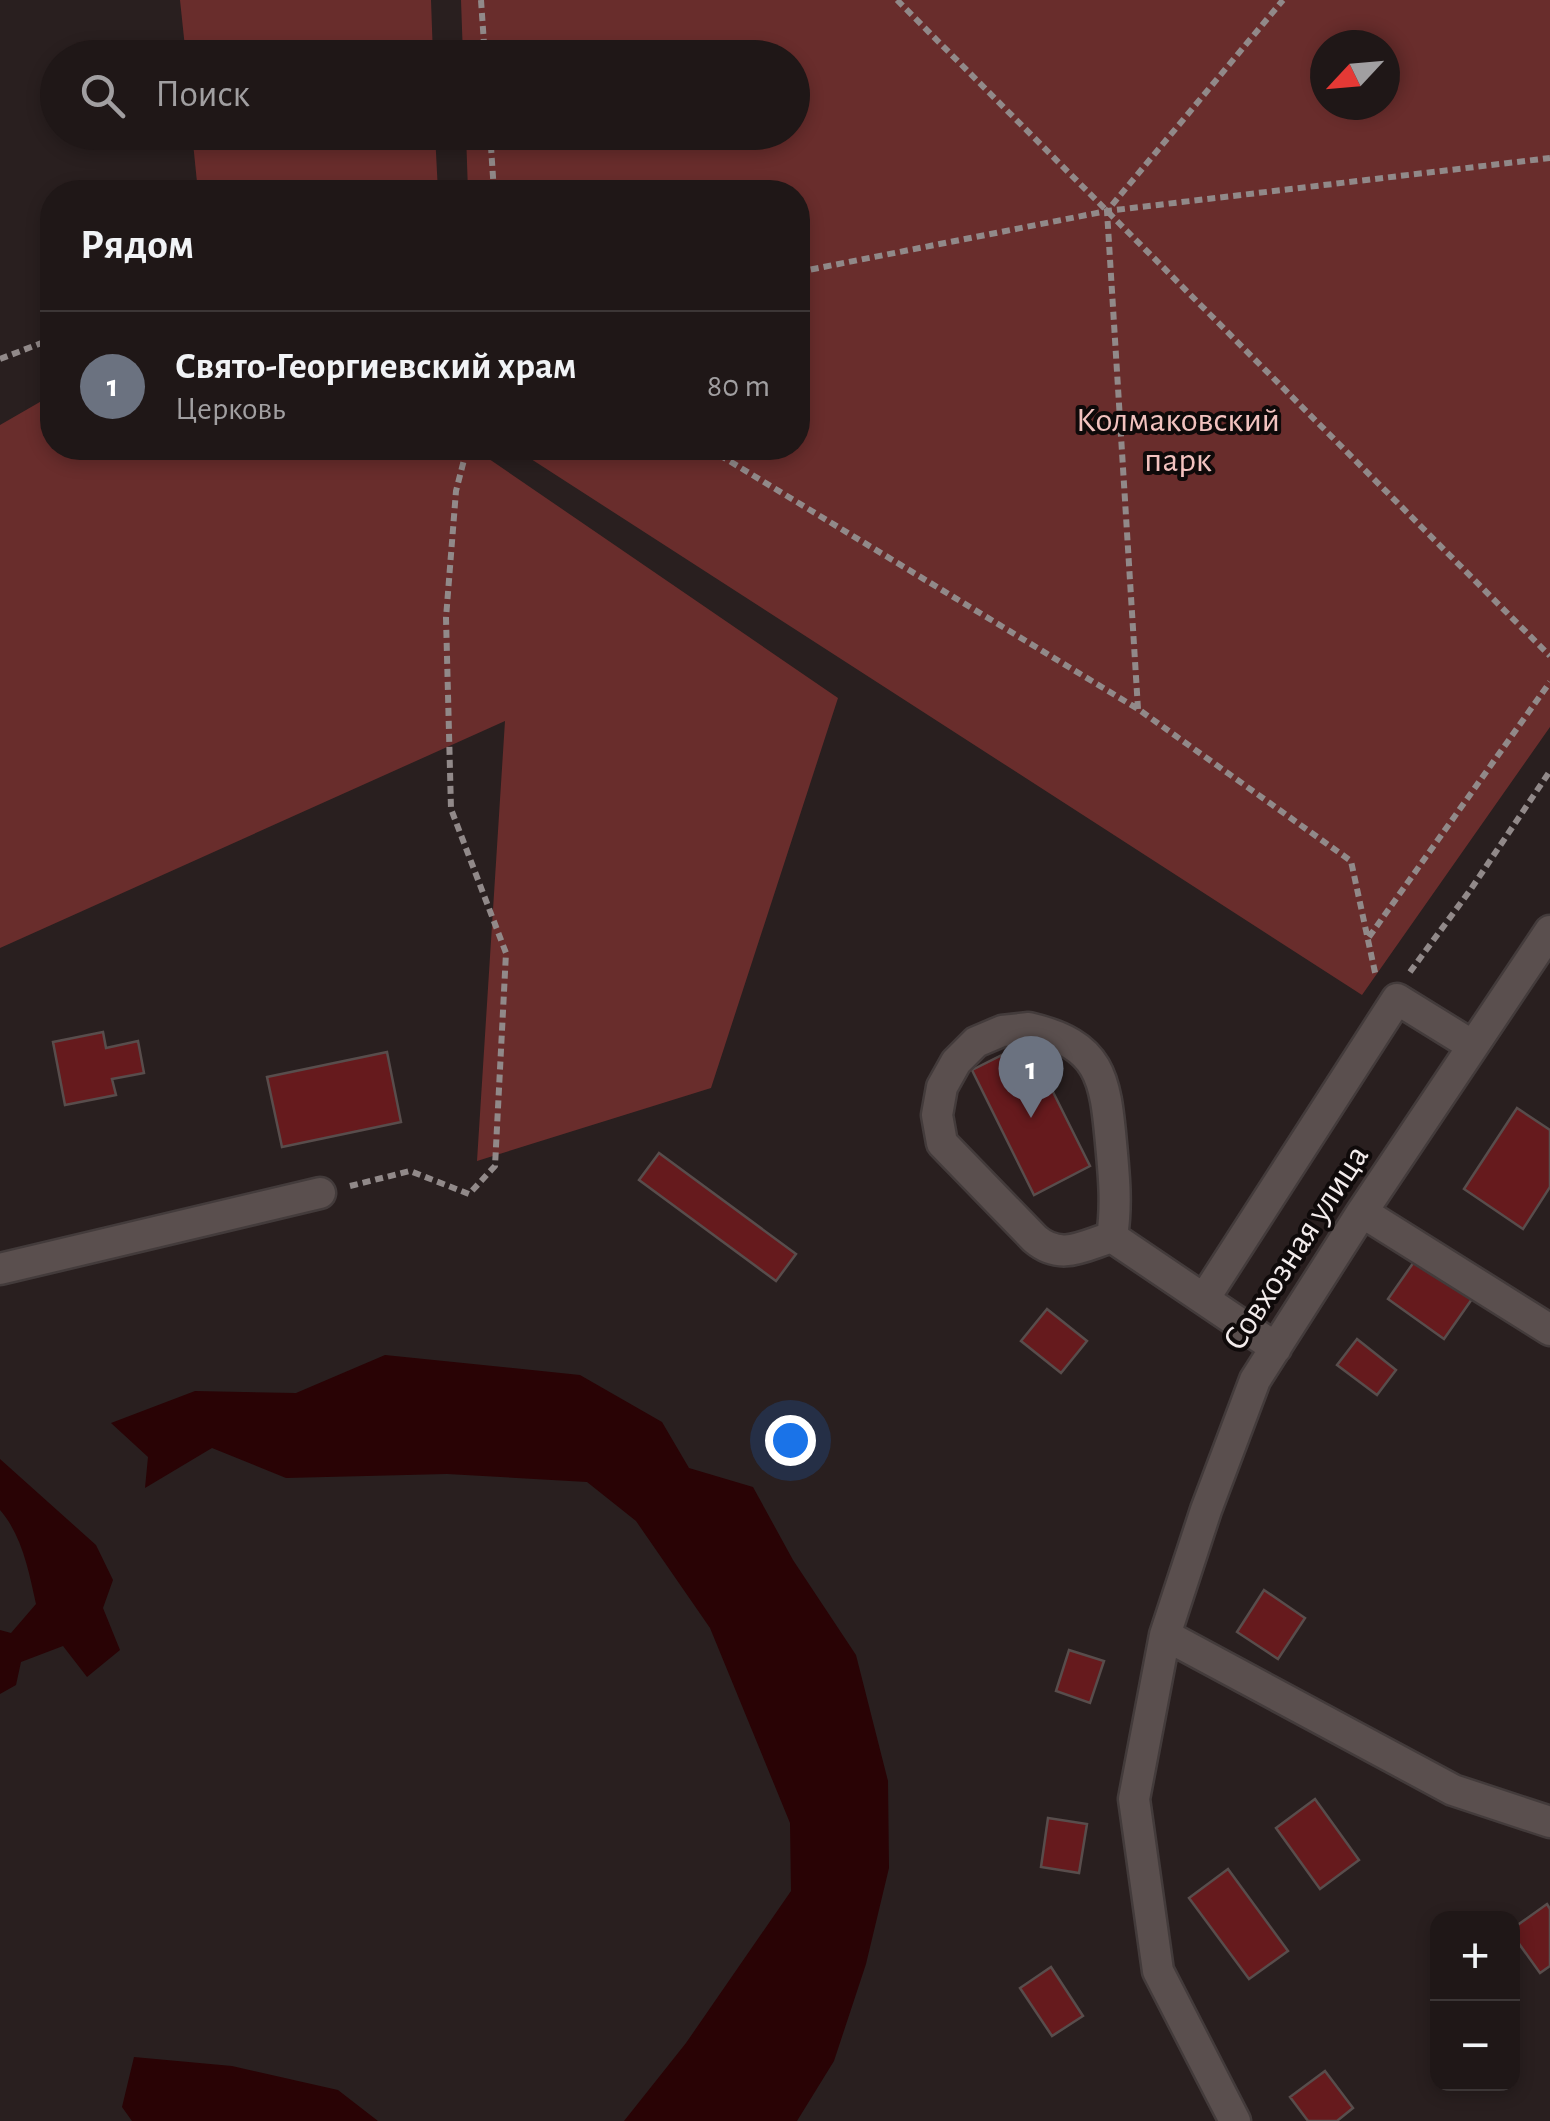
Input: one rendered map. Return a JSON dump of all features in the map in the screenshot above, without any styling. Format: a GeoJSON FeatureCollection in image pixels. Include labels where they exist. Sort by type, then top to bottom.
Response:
{"type":"FeatureCollection","features":[{"type":"Feature","properties":{"kind":"street","name":"Совхозная улица"},"geometry":{"type":"LineString","coordinates":[[1235,2121],[1158,1970],[1134,1799],[1164,1635],[1255,1380],[1550,931]]}},
{"type":"Feature","properties":{"kind":"street"},"geometry":{"type":"LineString","coordinates":[[1204,1299],[1397,999],[1472,1046]]}},
{"type":"Feature","properties":{"kind":"street"},"geometry":{"type":"LineString","coordinates":[[1029,1028],[1057,1035],[1081,1050],[1098,1070],[1106,1089],[1115,1183],[1112,1237],[1060,1252],[1048,1250],[942,1143],[938,1115],[942,1087],[956,1062],[976,1042],[1002,1031],[1029,1028]]}},
{"type":"Feature","properties":{"kind":"street"},"geometry":{"type":"LineString","coordinates":[[0,1269],[320,1193]]}},
{"type":"Feature","properties":{"kind":"street"},"geometry":{"type":"LineString","coordinates":[[1362,1212],[1550,1330]]}},
{"type":"Feature","properties":{"kind":"street"},"geometry":{"type":"LineString","coordinates":[[1112,1237],[1276,1348]]}},
{"type":"Feature","properties":{"kind":"street"},"geometry":{"type":"LineString","coordinates":[[1164,1635],[1453,1790],[1550,1822]]}},
{"type":"Feature","properties":{"kind":"path"},"geometry":{"type":"LineString","coordinates":[[482,0],[484,40]]}},
{"type":"Feature","properties":{"kind":"path"},"geometry":{"type":"LineString","coordinates":[[897,0],[1550,656]]}},
{"type":"Feature","properties":{"kind":"path"},"geometry":{"type":"LineString","coordinates":[[1138,709],[1106,212],[1283,0]]}},
{"type":"Feature","properties":{"kind":"path"},"geometry":{"type":"LineString","coordinates":[[491,150],[493,180]]}},
{"type":"Feature","properties":{"kind":"path"},"geometry":{"type":"LineString","coordinates":[[810,270],[1106,212],[1550,158]]}},
{"type":"Feature","properties":{"kind":"path"},"geometry":{"type":"LineString","coordinates":[[0,359],[40,344]]}},
{"type":"Feature","properties":{"kind":"path"},"geometry":{"type":"LineString","coordinates":[[320,1193],[410,1171],[469,1194],[495,1166],[506,953],[451,809],[446,618],[456,491],[464,460]]}},
{"type":"Feature","properties":{"kind":"path"},"geometry":{"type":"LineString","coordinates":[[728,460],[1138,709],[1351,861],[1378,985],[1397,999],[1400,986],[1550,770]]}},
{"type":"Feature","properties":{"kind":"path"},"geometry":{"type":"LineString","coordinates":[[1368,938],[1550,682]]}},
{"type":"Feature","properties":{"kind":"green space"},"geometry":{"type":"Polygon","coordinates":[[[180,0],[431,0],[432,40],[184,40],[180,0]]]}},
{"type":"Feature","properties":{"kind":"green space","name":"Колмаковский парк"},"geometry":{"type":"Polygon","coordinates":[[[461,0],[1550,0],[1550,727],[1362,995],[533,460],[810,460],[810,180],[468,180],[467,150],[810,150],[810,40],[462,40],[461,0]]]}},
{"type":"Feature","properties":{"kind":"green space"},"geometry":{"type":"Polygon","coordinates":[[[194,150],[436,150],[437,180],[197,180],[194,150]]]}},
{"type":"Feature","properties":{"kind":"green space"},"geometry":{"type":"Polygon","coordinates":[[[40,402],[40,460],[491,460],[838,698],[711,1088],[477,1161],[505,721],[0,948],[0,425],[40,402]]]}},
{"type":"Feature","properties":{"kind":"shaded area"},"geometry":{"type":"Polygon","coordinates":[[[385,1355],[580,1375],[662,1422],[689,1468],[753,1487],[793,1560],[856,1655],[888,1781],[889,1868],[866,1964],[834,2061],[797,2121],[624,2121],[686,2043],[791,1891],[790,1823],[710,1628],[636,1521],[587,1482],[447,1474],[286,1478],[212,1448],[145,1488],[148,1457],[111,1423],[195,1391],[296,1393],[385,1355]]]}},
{"type":"Feature","properties":{"kind":"shaded area"},"geometry":{"type":"Polygon","coordinates":[[[0,1459],[96,1545],[113,1580],[103,1608],[120,1650],[87,1677],[63,1646],[21,1662],[16,1685],[0,1694],[0,1630],[11,1633],[36,1604],[19,1542],[0,1510],[0,1459]]]}},
{"type":"Feature","properties":{"kind":"shaded area"},"geometry":{"type":"Polygon","coordinates":[[[134,2057],[232,2066],[338,2090],[378,2121],[132,2121],[122,2107],[134,2057]]]}},
{"type":"Feature","properties":{"kind":"building"},"geometry":{"type":"Polygon","coordinates":[[[103,1032],[106,1048],[138,1041],[144,1073],[112,1079],[116,1095],[65,1105],[53,1042],[103,1032]]]}},
{"type":"Feature","properties":{"kind":"building"},"geometry":{"type":"Polygon","coordinates":[[[1028,1042],[1090,1166],[1034,1195],[972,1070],[1028,1042]]]}},
{"type":"Feature","properties":{"kind":"building"},"geometry":{"type":"Polygon","coordinates":[[[387,1052],[401,1122],[282,1147],[267,1077],[387,1052]]]}},
{"type":"Feature","properties":{"kind":"building"},"geometry":{"type":"Polygon","coordinates":[[[1517,1108],[1550,1130],[1550,1187],[1523,1229],[1464,1189],[1517,1108]]]}},
{"type":"Feature","properties":{"kind":"building"},"geometry":{"type":"Polygon","coordinates":[[[659,1153],[796,1254],[776,1281],[639,1180],[659,1153]]]}},
{"type":"Feature","properties":{"kind":"building"},"geometry":{"type":"Polygon","coordinates":[[[1416,1259],[1472,1299],[1444,1339],[1388,1299],[1416,1259]]]}},
{"type":"Feature","properties":{"kind":"building"},"geometry":{"type":"Polygon","coordinates":[[[1047,1309],[1087,1341],[1061,1373],[1021,1341],[1047,1309]]]}},
{"type":"Feature","properties":{"kind":"building"},"geometry":{"type":"Polygon","coordinates":[[[1357,1339],[1396,1370],[1377,1395],[1337,1365],[1357,1339]]]}},
{"type":"Feature","properties":{"kind":"building"},"geometry":{"type":"Polygon","coordinates":[[[1264,1590],[1305,1618],[1278,1659],[1237,1632],[1264,1590]]]}},
{"type":"Feature","properties":{"kind":"building"},"geometry":{"type":"Polygon","coordinates":[[[1069,1650],[1104,1661],[1090,1703],[1056,1691],[1069,1650]]]}},
{"type":"Feature","properties":{"kind":"building"},"geometry":{"type":"Polygon","coordinates":[[[1315,1799],[1359,1860],[1320,1889],[1276,1828],[1315,1799]]]}},
{"type":"Feature","properties":{"kind":"building"},"geometry":{"type":"Polygon","coordinates":[[[1048,1818],[1087,1824],[1079,1873],[1041,1867],[1048,1818]]]}},
{"type":"Feature","properties":{"kind":"building"},"geometry":{"type":"Polygon","coordinates":[[[1228,1869],[1288,1951],[1249,1979],[1189,1898],[1228,1869]]]}},
{"type":"Feature","properties":{"kind":"building"},"geometry":{"type":"Polygon","coordinates":[[[1547,1904],[1550,1909],[1550,1966],[1540,1973],[1520,1945],[1520,1923],[1547,1904]]]}},
{"type":"Feature","properties":{"kind":"building"},"geometry":{"type":"Polygon","coordinates":[[[1051,1967],[1083,2016],[1052,2036],[1020,1988],[1051,1967]]]}},
{"type":"Feature","properties":{"kind":"building"},"geometry":{"type":"Polygon","coordinates":[[[1325,2071],[1353,2108],[1337,2121],[1308,2121],[1290,2097],[1325,2071]]]}},
{"type":"Feature","properties":{"kind":"place","name":"Свято-Георгиевский храм"},"geometry":{"type":"Point","coordinates":[1031,1118]}}]}
